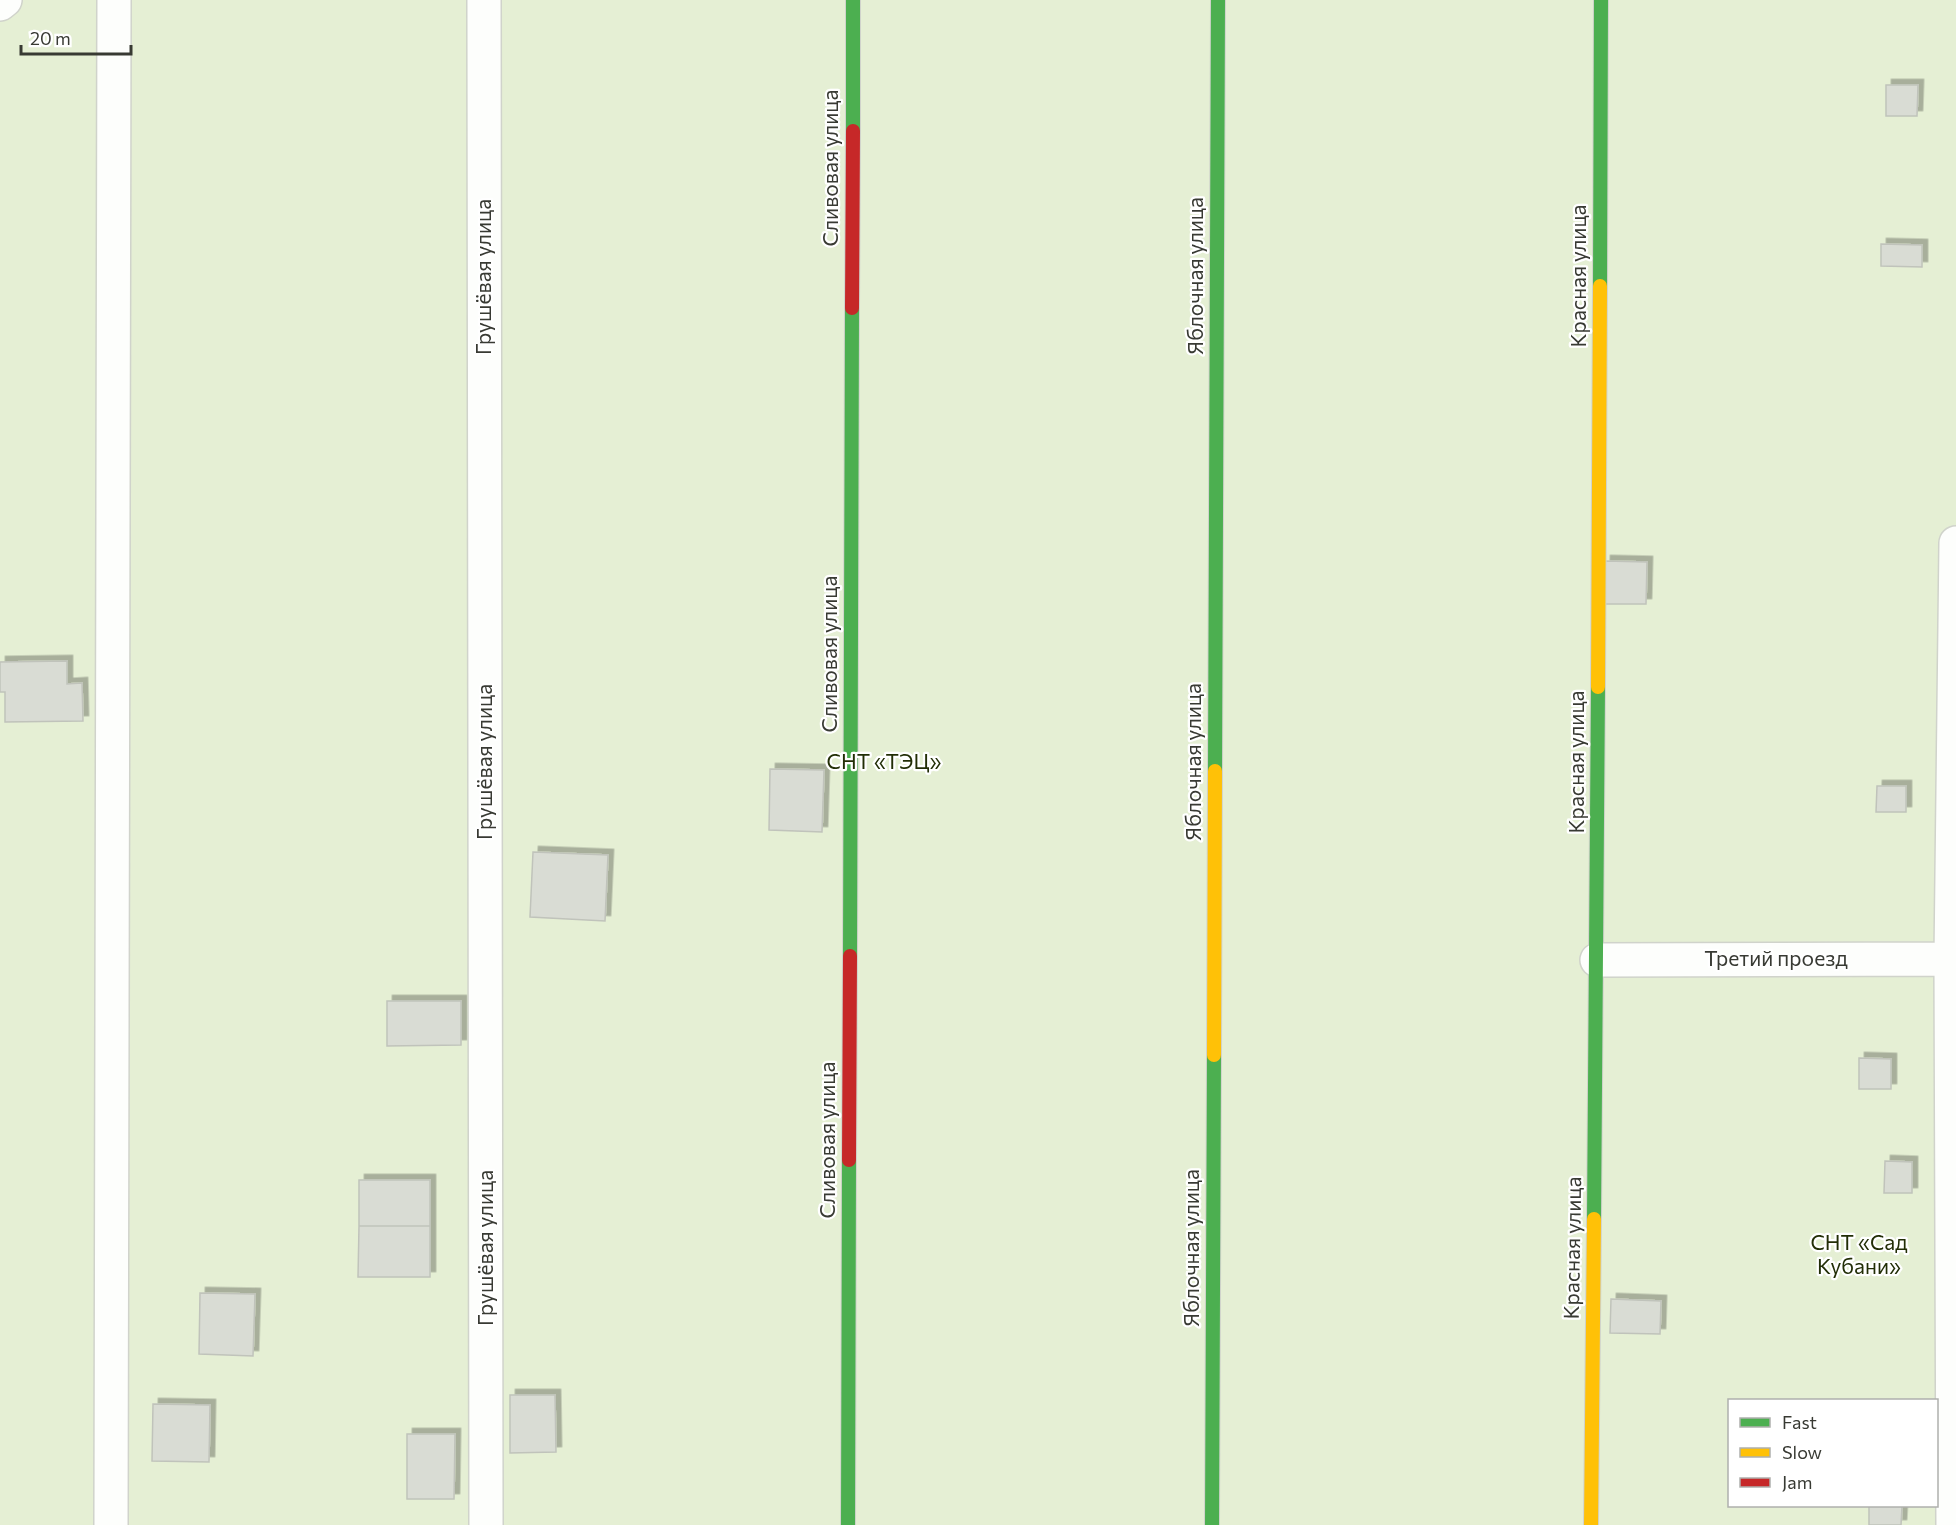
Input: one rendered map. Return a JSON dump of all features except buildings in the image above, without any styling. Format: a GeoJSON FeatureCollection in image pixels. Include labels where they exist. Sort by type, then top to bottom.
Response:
{"type":"FeatureCollection","features":[{"type":"Feature","properties":{"kind":"street"},"geometry":{"type":"LineString","coordinates":[[0,4],[5,0]]}},
{"type":"Feature","properties":{"kind":"street"},"geometry":{"type":"LineString","coordinates":[[111,1525],[114,0]]}},
{"type":"Feature","properties":{"kind":"street","name":"Грушёвая улица"},"geometry":{"type":"LineString","coordinates":[[484,0],[486,1525]]}},
{"type":"Feature","properties":{"kind":"street","name":"Сливовая улица"},"geometry":{"type":"LineString","coordinates":[[848,1525],[853,0]]}},
{"type":"Feature","properties":{"kind":"street","name":"Яблочная улица"},"geometry":{"type":"LineString","coordinates":[[1212,1525],[1218,0]]}},
{"type":"Feature","properties":{"kind":"street","name":"Красная улица"},"geometry":{"type":"LineString","coordinates":[[1591,1525],[1597,960],[1601,0]]}},
{"type":"Feature","properties":{"kind":"street"},"geometry":{"type":"LineString","coordinates":[[1953,1525],[1956,543]]}},
{"type":"Feature","properties":{"kind":"street","name":"Третий проезд"},"geometry":{"type":"LineString","coordinates":[[1597,960],[1953,959]]}},
{"type":"Feature","properties":{"kind":"green space","name":"СНТ «ТЭЦ»"},"geometry":{"type":"Polygon","coordinates":[[[0,0],[1956,0],[1956,1525],[0,1525],[0,0]]]}},
{"type":"Feature","properties":{"kind":"traffic: fast"},"geometry":{"type":"LineString","coordinates":[[853,0],[853,131]]}},
{"type":"Feature","properties":{"kind":"traffic: fast"},"geometry":{"type":"LineString","coordinates":[[1215,771],[1218,0]]}},
{"type":"Feature","properties":{"kind":"traffic: fast"},"geometry":{"type":"LineString","coordinates":[[1600,286],[1601,0]]}},
{"type":"Feature","properties":{"kind":"traffic: fast"},"geometry":{"type":"LineString","coordinates":[[850,956],[852,308]]}},
{"type":"Feature","properties":{"kind":"traffic: fast"},"geometry":{"type":"LineString","coordinates":[[1594,1219],[1598,687]]}},
{"type":"Feature","properties":{"kind":"traffic: fast"},"geometry":{"type":"LineString","coordinates":[[1212,1525],[1214,1055]]}},
{"type":"Feature","properties":{"kind":"traffic: fast"},"geometry":{"type":"LineString","coordinates":[[848,1525],[849,1160]]}},
{"type":"Feature","properties":{"kind":"traffic: slow"},"geometry":{"type":"LineString","coordinates":[[1598,687],[1600,286]]}},
{"type":"Feature","properties":{"kind":"traffic: slow"},"geometry":{"type":"LineString","coordinates":[[1214,1055],[1215,771]]}},
{"type":"Feature","properties":{"kind":"traffic: slow"},"geometry":{"type":"LineString","coordinates":[[1591,1525],[1594,1219]]}},
{"type":"Feature","properties":{"kind":"traffic: jam"},"geometry":{"type":"LineString","coordinates":[[852,308],[853,131]]}},
{"type":"Feature","properties":{"kind":"traffic: jam"},"geometry":{"type":"LineString","coordinates":[[849,1160],[850,956]]}},
{"type":"Feature","properties":{"kind":"park label","name":"СНТ «Сад Кубани»"},"geometry":{"type":"Point","coordinates":[1859,1255]}}]}
